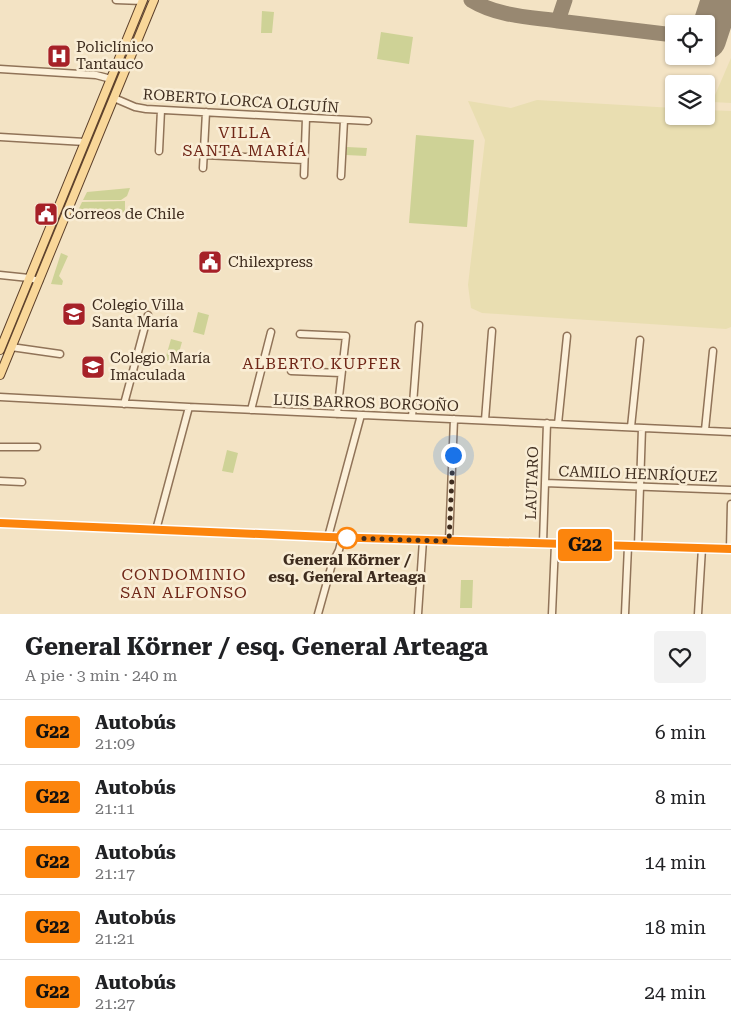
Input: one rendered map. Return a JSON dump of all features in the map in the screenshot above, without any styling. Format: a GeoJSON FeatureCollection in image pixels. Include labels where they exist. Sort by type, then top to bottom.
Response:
{"type":"FeatureCollection","features":[{"type":"Feature","properties":{"kind":"main road"},"geometry":{"type":"LineString","coordinates":[[0,375],[154,0]]}},
{"type":"Feature","properties":{"kind":"main road"},"geometry":{"type":"LineString","coordinates":[[1,345],[143,1]]}},
{"type":"Feature","properties":{"kind":"street"},"geometry":{"type":"LineString","coordinates":[[116,0],[143,1]]}},
{"type":"Feature","properties":{"kind":"street"},"geometry":{"type":"LineString","coordinates":[[0,68],[96,74],[111,79]]}},
{"type":"Feature","properties":{"kind":"street","name":"ROBERTO LORCA OLGUÍN"},"geometry":{"type":"LineString","coordinates":[[114,98],[139,108],[161,110],[368,121]]}},
{"type":"Feature","properties":{"kind":"street"},"geometry":{"type":"LineString","coordinates":[[158,151],[161,110]]}},
{"type":"Feature","properties":{"kind":"street"},"geometry":{"type":"LineString","coordinates":[[203,168],[206,112]]}},
{"type":"Feature","properties":{"kind":"street"},"geometry":{"type":"LineString","coordinates":[[304,175],[306,118]]}},
{"type":"Feature","properties":{"kind":"street"},"geometry":{"type":"LineString","coordinates":[[341,176],[344,120]]}},
{"type":"Feature","properties":{"kind":"street"},"geometry":{"type":"LineString","coordinates":[[0,137],[85,142]]}},
{"type":"Feature","properties":{"kind":"street"},"geometry":{"type":"LineString","coordinates":[[204,155],[304,160]]}},
{"type":"Feature","properties":{"kind":"street"},"geometry":{"type":"LineString","coordinates":[[0,275],[29,278],[39,282]]}},
{"type":"Feature","properties":{"kind":"street"},"geometry":{"type":"LineString","coordinates":[[124,404],[148,315]]}},
{"type":"Feature","properties":{"kind":"street"},"geometry":{"type":"LineString","coordinates":[[412,417],[419,325]]}},
{"type":"Feature","properties":{"kind":"street"},"geometry":{"type":"LineString","coordinates":[[485,420],[492,331]]}},
{"type":"Feature","properties":{"kind":"street"},"geometry":{"type":"LineString","coordinates":[[251,410],[271,332]]}},
{"type":"Feature","properties":{"kind":"street"},"geometry":{"type":"LineString","coordinates":[[300,334],[346,336],[337,414]]}},
{"type":"Feature","properties":{"kind":"street"},"geometry":{"type":"LineString","coordinates":[[558,424],[566,336]]}},
{"type":"Feature","properties":{"kind":"street"},"geometry":{"type":"LineString","coordinates":[[631,427],[640,340]]}},
{"type":"Feature","properties":{"kind":"street"},"geometry":{"type":"LineString","coordinates":[[12,347],[60,354]]}},
{"type":"Feature","properties":{"kind":"street"},"geometry":{"type":"LineString","coordinates":[[705,430],[712,351]]}},
{"type":"Feature","properties":{"kind":"street"},"geometry":{"type":"LineString","coordinates":[[291,371],[341,373]]}},
{"type":"Feature","properties":{"kind":"street","name":"LUIS BARROS BORGOÑO"},"geometry":{"type":"LineString","coordinates":[[0,397],[188,408],[731,432]]}},
{"type":"Feature","properties":{"kind":"street"},"geometry":{"type":"LineString","coordinates":[[156,530],[188,408]]}},
{"type":"Feature","properties":{"kind":"street"},"geometry":{"type":"LineString","coordinates":[[328,537],[361,415]]}},
{"type":"Feature","properties":{"kind":"street"},"geometry":{"type":"LineString","coordinates":[[449,541],[454,419]]}},
{"type":"Feature","properties":{"kind":"street","name":"LAUTARO"},"geometry":{"type":"LineString","coordinates":[[543,543],[547,423]]}},
{"type":"Feature","properties":{"kind":"street"},"geometry":{"type":"LineString","coordinates":[[638,546],[642,428]]}},
{"type":"Feature","properties":{"kind":"street"},"geometry":{"type":"LineString","coordinates":[[0,447],[37,447]]}},
{"type":"Feature","properties":{"kind":"street"},"geometry":{"type":"LineString","coordinates":[[0,481],[22,482]]}},
{"type":"Feature","properties":{"kind":"street","name":"CAMILO HENRÍQUEZ"},"geometry":{"type":"LineString","coordinates":[[545,483],[731,490]]}},
{"type":"Feature","properties":{"kind":"street"},"geometry":{"type":"LineString","coordinates":[[0,523],[342,538],[730,549],[731,504]]}},
{"type":"Feature","properties":{"kind":"street"},"geometry":{"type":"LineString","coordinates":[[318,614],[332,564],[339,550],[342,538]]}},
{"type":"Feature","properties":{"kind":"street"},"geometry":{"type":"LineString","coordinates":[[418,614],[423,540]]}},
{"type":"Feature","properties":{"kind":"street"},"geometry":{"type":"LineString","coordinates":[[552,614],[555,544]]}},
{"type":"Feature","properties":{"kind":"street"},"geometry":{"type":"LineString","coordinates":[[625,614],[628,546]]}},
{"type":"Feature","properties":{"kind":"street"},"geometry":{"type":"LineString","coordinates":[[698,614],[702,548]]}},
{"type":"Feature","properties":{"kind":"shaded area"},"geometry":{"type":"Polygon","coordinates":[[[731,58],[731,103],[715,102],[715,95],[731,58]]]}},
{"type":"Feature","properties":{"kind":"shaded area"},"geometry":{"type":"Polygon","coordinates":[[[537,100],[665,107],[665,125],[715,125],[715,110],[731,111],[731,327],[726,329],[482,313],[471,308],[468,285],[485,140],[468,101],[511,108],[537,100]]]}},
{"type":"Feature","properties":{"kind":"green space"},"geometry":{"type":"Polygon","coordinates":[[[262,11],[274,12],[272,33],[261,33],[262,11]]]}},
{"type":"Feature","properties":{"kind":"green space"},"geometry":{"type":"Polygon","coordinates":[[[381,32],[413,37],[409,64],[377,59],[381,32]]]}},
{"type":"Feature","properties":{"kind":"green space"},"geometry":{"type":"Polygon","coordinates":[[[416,135],[474,140],[467,227],[409,223],[416,135]]]}},
{"type":"Feature","properties":{"kind":"green space"},"geometry":{"type":"Polygon","coordinates":[[[347,147],[367,148],[366,156],[346,155],[347,147]]]}},
{"type":"Feature","properties":{"kind":"green space"},"geometry":{"type":"Polygon","coordinates":[[[130,188],[127,196],[121,200],[83,200],[87,192],[130,188]]]}},
{"type":"Feature","properties":{"kind":"green space"},"geometry":{"type":"Polygon","coordinates":[[[125,201],[125,211],[119,215],[83,214],[81,218],[75,217],[82,202],[125,201]]]}},
{"type":"Feature","properties":{"kind":"green space"},"geometry":{"type":"Polygon","coordinates":[[[61,253],[68,256],[59,276],[63,281],[62,285],[51,284],[61,253]]]}},
{"type":"Feature","properties":{"kind":"green space"},"geometry":{"type":"Polygon","coordinates":[[[198,312],[209,315],[204,335],[193,332],[198,312]]]}},
{"type":"Feature","properties":{"kind":"green space"},"geometry":{"type":"Polygon","coordinates":[[[171,339],[182,342],[176,363],[165,360],[171,339]]]}},
{"type":"Feature","properties":{"kind":"green space"},"geometry":{"type":"Polygon","coordinates":[[[227,450],[238,453],[233,473],[222,471],[227,450]]]}},
{"type":"Feature","properties":{"kind":"green space"},"geometry":{"type":"Polygon","coordinates":[[[461,580],[473,580],[472,608],[460,608],[461,580]]]}},
{"type":"Feature","properties":{"kind":"taxiway"},"geometry":{"type":"LineString","coordinates":[[471,0],[502,13],[558,21]]}},
{"type":"Feature","properties":{"kind":"taxiway"},"geometry":{"type":"LineString","coordinates":[[565,0],[558,21],[665,34]]}},
{"type":"Feature","properties":{"kind":"runway"},"geometry":{"type":"LineString","coordinates":[[715,15],[720,0]]}},
{"type":"Feature","properties":{"kind":"bus line","name":"G22"},"geometry":{"type":"LineString","coordinates":[[0,523],[328,537],[731,549]]}},
{"type":"Feature","properties":{"kind":"place","name":"Policlínico Tantauco"},"geometry":{"type":"Point","coordinates":[59,56]}},
{"type":"Feature","properties":{"kind":"place","name":"Correos de Chile"},"geometry":{"type":"Point","coordinates":[46,214]}},
{"type":"Feature","properties":{"kind":"place","name":"Chilexpress"},"geometry":{"type":"Point","coordinates":[210,262]}},
{"type":"Feature","properties":{"kind":"place","name":"Colegio Villa Santa María"},"geometry":{"type":"Point","coordinates":[74,314]}},
{"type":"Feature","properties":{"kind":"place","name":"Colegio María Imaculada"},"geometry":{"type":"Point","coordinates":[93,367]}},
{"type":"Feature","properties":{"kind":"place","name":"General Körner / esq. General Arteaga"},"geometry":{"type":"Point","coordinates":[347,538]}},
{"type":"Feature","properties":{"kind":"district","name":"VILLA SANTA MARÍA"},"geometry":{"type":"Point","coordinates":[245,141]}},
{"type":"Feature","properties":{"kind":"district","name":"ALBERTO KUPFER"},"geometry":{"type":"Point","coordinates":[322,363]}},
{"type":"Feature","properties":{"kind":"district","name":"CONDOMINIO SAN ALFONSO"},"geometry":{"type":"Point","coordinates":[184,583]}},
{"type":"Feature","properties":{"kind":"route"},"geometry":{"type":"LineString","coordinates":[[347,538],[342,538],[449,541],[453,455]]}}]}
